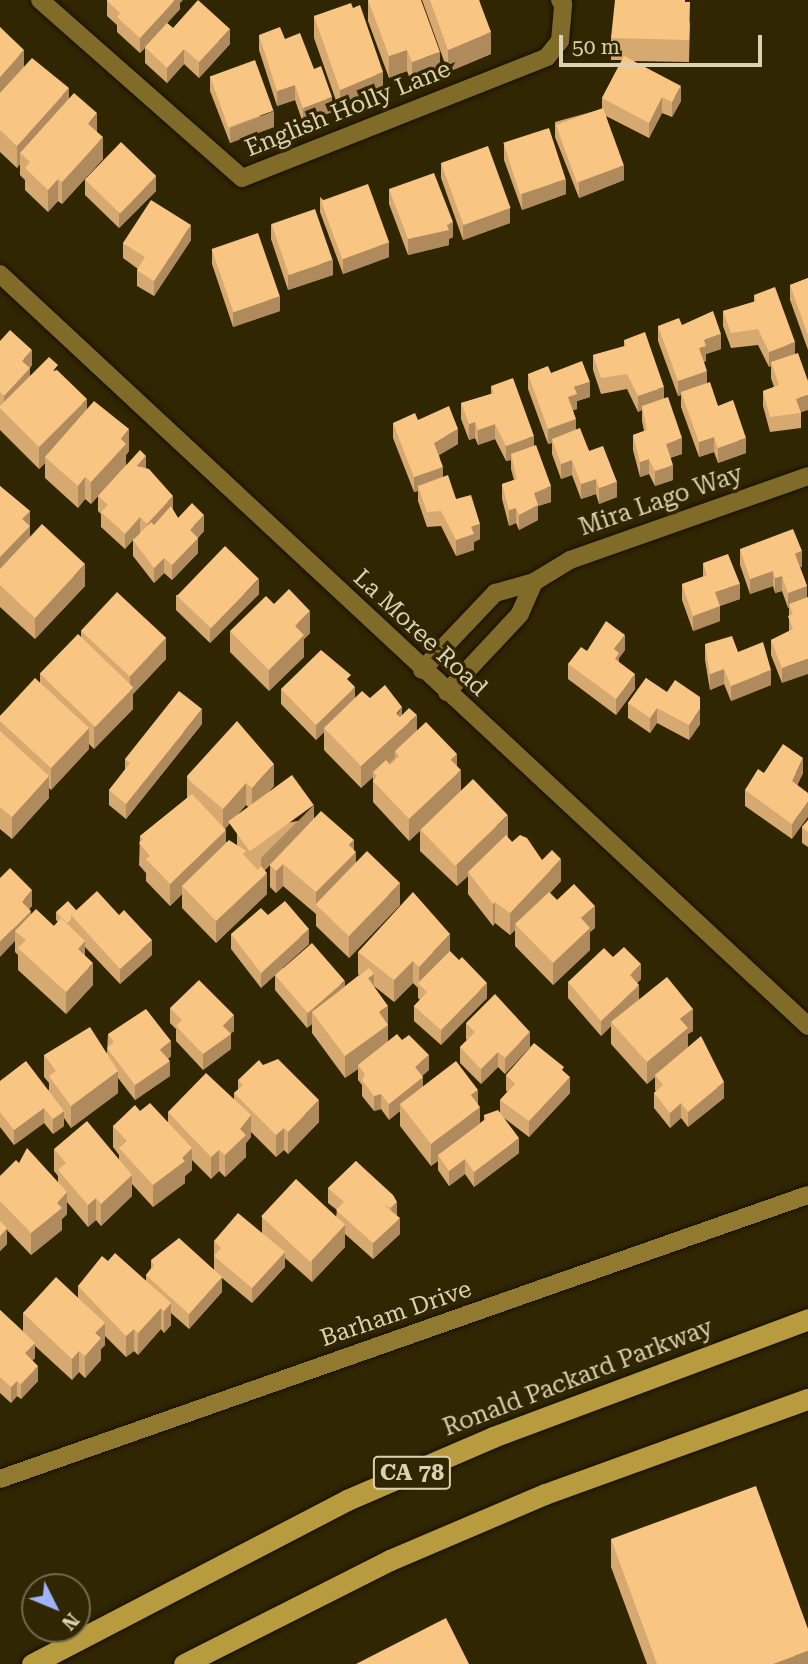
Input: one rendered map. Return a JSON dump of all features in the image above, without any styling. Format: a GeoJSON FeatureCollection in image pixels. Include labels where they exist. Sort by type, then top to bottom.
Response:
{"type":"FeatureCollection","features":[{"type":"Feature","properties":{"kind":"highway","name":"Ronald Packard Parkway"},"geometry":{"type":"LineString","coordinates":[[32,1664],[347,1500],[493,1437],[808,1319]]}},
{"type":"Feature","properties":{"kind":"highway"},"geometry":{"type":"LineString","coordinates":[[184,1664],[390,1560],[521,1504],[808,1399]]}},
{"type":"Feature","properties":{"kind":"main road","name":"Barham Drive"},"geometry":{"type":"LineString","coordinates":[[0,1479],[808,1195]]}},
{"type":"Feature","properties":{"kind":"street","name":"English Holly Lane"},"geometry":{"type":"LineString","coordinates":[[40,0],[242,178],[547,57],[560,41],[564,4],[560,0]]}},
{"type":"Feature","properties":{"kind":"street","name":"La Moree Road"},"geometry":{"type":"LineString","coordinates":[[0,274],[422,670],[808,1026]]}},
{"type":"Feature","properties":{"kind":"street","name":"Mira Lago Way"},"geometry":{"type":"LineString","coordinates":[[422,670],[495,593],[534,582],[570,560],[808,476]]}},
{"type":"Feature","properties":{"kind":"street"},"geometry":{"type":"LineString","coordinates":[[447,692],[520,614],[534,582]]}},
{"type":"Feature","properties":{"kind":"building"},"geometry":{"type":"Polygon","coordinates":[[[107,0],[175,0],[140,38],[117,17],[120,13],[107,0]]]}},
{"type":"Feature","properties":{"kind":"building"},"geometry":{"type":"Polygon","coordinates":[[[198,0],[230,29],[199,62],[184,49],[167,68],[145,47],[167,23],[173,28],[198,0]]]}},
{"type":"Feature","properties":{"kind":"building"},"geometry":{"type":"Polygon","coordinates":[[[368,0],[421,0],[440,52],[412,62],[407,50],[389,56],[368,0]]]}},
{"type":"Feature","properties":{"kind":"building"},"geometry":{"type":"Polygon","coordinates":[[[430,0],[479,0],[491,32],[448,50],[430,0]]]}},
{"type":"Feature","properties":{"kind":"building"},"geometry":{"type":"Polygon","coordinates":[[[615,0],[690,2],[689,40],[611,38],[615,0]]]}},
{"type":"Feature","properties":{"kind":"building"},"geometry":{"type":"Polygon","coordinates":[[[351,3],[353,8],[360,5],[383,72],[340,90],[314,16],[351,3]]]}},
{"type":"Feature","properties":{"kind":"building"},"geometry":{"type":"Polygon","coordinates":[[[0,27],[24,50],[0,77],[0,27]]]}},
{"type":"Feature","properties":{"kind":"building"},"geometry":{"type":"Polygon","coordinates":[[[280,27],[285,39],[300,33],[314,69],[321,66],[332,97],[303,108],[295,85],[277,91],[259,35],[280,27]]]}},
{"type":"Feature","properties":{"kind":"building"},"geometry":{"type":"Polygon","coordinates":[[[624,56],[681,86],[672,102],[662,97],[649,123],[602,98],[624,56]]]}},
{"type":"Feature","properties":{"kind":"building"},"geometry":{"type":"Polygon","coordinates":[[[32,58],[69,88],[17,146],[0,130],[0,93],[32,58]]]}},
{"type":"Feature","properties":{"kind":"building"},"geometry":{"type":"Polygon","coordinates":[[[255,60],[273,111],[228,127],[210,76],[255,60]]]}},
{"type":"Feature","properties":{"kind":"building"},"geometry":{"type":"Polygon","coordinates":[[[74,93],[97,113],[88,124],[103,137],[62,182],[58,179],[48,190],[25,168],[30,162],[20,153],[74,93]]]}},
{"type":"Feature","properties":{"kind":"building"},"geometry":{"type":"Polygon","coordinates":[[[603,108],[624,165],[577,182],[556,125],[603,108]]]}},
{"type":"Feature","properties":{"kind":"building"},"geometry":{"type":"Polygon","coordinates":[[[549,128],[566,179],[520,194],[503,143],[549,128]]]}},
{"type":"Feature","properties":{"kind":"building"},"geometry":{"type":"Polygon","coordinates":[[[121,142],[156,176],[120,213],[85,179],[121,142]]]}},
{"type":"Feature","properties":{"kind":"building"},"geometry":{"type":"Polygon","coordinates":[[[488,146],[511,208],[464,225],[441,163],[488,146]]]}},
{"type":"Feature","properties":{"kind":"building"},"geometry":{"type":"Polygon","coordinates":[[[434,173],[453,222],[447,225],[449,230],[408,239],[389,189],[434,173]]]}},
{"type":"Feature","properties":{"kind":"building"},"geometry":{"type":"Polygon","coordinates":[[[368,184],[389,242],[342,259],[321,201],[368,184]]]}},
{"type":"Feature","properties":{"kind":"building"},"geometry":{"type":"Polygon","coordinates":[[[151,200],[191,225],[154,281],[137,270],[145,257],[123,243],[151,200]]]}},
{"type":"Feature","properties":{"kind":"building"},"geometry":{"type":"Polygon","coordinates":[[[315,209],[333,260],[289,275],[272,224],[315,209]]]}},
{"type":"Feature","properties":{"kind":"building"},"geometry":{"type":"Polygon","coordinates":[[[258,233],[280,296],[233,312],[212,249],[258,233]]]}},
{"type":"Feature","properties":{"kind":"building"},"geometry":{"type":"Polygon","coordinates":[[[808,278],[808,335],[790,285],[808,278]]]}},
{"type":"Feature","properties":{"kind":"building"},"geometry":{"type":"Polygon","coordinates":[[[775,287],[795,342],[769,352],[758,329],[731,333],[723,311],[756,301],[754,295],[775,287]]]}},
{"type":"Feature","properties":{"kind":"building"},"geometry":{"type":"Polygon","coordinates":[[[713,311],[721,334],[704,340],[706,346],[699,348],[707,371],[678,381],[658,326],[679,318],[682,325],[713,311]]]}},
{"type":"Feature","properties":{"kind":"building"},"geometry":{"type":"Polygon","coordinates":[[[10,330],[32,350],[22,361],[30,368],[4,396],[0,392],[0,341],[10,330]]]}},
{"type":"Feature","properties":{"kind":"building"},"geometry":{"type":"Polygon","coordinates":[[[645,332],[664,387],[638,396],[627,374],[601,378],[593,355],[626,346],[624,340],[645,332]]]}},
{"type":"Feature","properties":{"kind":"building"},"geometry":{"type":"Polygon","coordinates":[[[798,353],[808,381],[808,395],[796,399],[801,413],[770,417],[763,391],[779,385],[771,362],[798,353]]]}},
{"type":"Feature","properties":{"kind":"building"},"geometry":{"type":"Polygon","coordinates":[[[49,357],[58,365],[53,371],[57,370],[87,399],[39,447],[0,406],[49,357]]]}},
{"type":"Feature","properties":{"kind":"building"},"geometry":{"type":"Polygon","coordinates":[[[582,361],[590,382],[574,387],[577,394],[568,397],[576,419],[548,429],[528,374],[548,366],[551,373],[582,361]]]}},
{"type":"Feature","properties":{"kind":"building"},"geometry":{"type":"Polygon","coordinates":[[[513,378],[534,436],[506,446],[495,424],[478,430],[475,422],[469,424],[461,403],[494,393],[491,386],[513,378]]]}},
{"type":"Feature","properties":{"kind":"building"},"geometry":{"type":"Polygon","coordinates":[[[710,382],[718,406],[733,400],[746,438],[718,448],[714,437],[699,442],[681,392],[710,382]]]}},
{"type":"Feature","properties":{"kind":"building"},"geometry":{"type":"Polygon","coordinates":[[[668,397],[682,438],[666,444],[673,465],[655,471],[649,459],[640,462],[633,435],[647,430],[642,406],[668,397]]]}},
{"type":"Feature","properties":{"kind":"building"},"geometry":{"type":"Polygon","coordinates":[[[94,401],[129,429],[121,439],[126,444],[91,482],[85,477],[78,486],[45,457],[94,401]]]}},
{"type":"Feature","properties":{"kind":"building"},"geometry":{"type":"Polygon","coordinates":[[[449,406],[458,429],[434,443],[443,467],[414,477],[393,423],[415,413],[418,420],[449,406]]]}},
{"type":"Feature","properties":{"kind":"building"},"geometry":{"type":"Polygon","coordinates":[[[580,428],[589,451],[603,446],[617,482],[599,488],[596,479],[581,484],[572,460],[561,464],[552,439],[580,428]]]}},
{"type":"Feature","properties":{"kind":"building"},"geometry":{"type":"Polygon","coordinates":[[[536,445],[551,486],[534,493],[538,505],[519,515],[516,508],[509,510],[502,484],[517,479],[511,454],[536,445]]]}},
{"type":"Feature","properties":{"kind":"building"},"geometry":{"type":"Polygon","coordinates":[[[140,450],[146,456],[137,466],[149,469],[173,496],[147,524],[140,517],[125,534],[101,512],[108,505],[98,496],[140,450]]]}},
{"type":"Feature","properties":{"kind":"building"},"geometry":{"type":"Polygon","coordinates":[[[448,475],[456,499],[471,495],[480,524],[471,527],[474,534],[456,540],[441,511],[427,512],[418,486],[448,475]]]}},
{"type":"Feature","properties":{"kind":"building"},"geometry":{"type":"Polygon","coordinates":[[[0,486],[30,511],[22,519],[30,526],[0,557],[0,486]]]}},
{"type":"Feature","properties":{"kind":"building"},"geometry":{"type":"Polygon","coordinates":[[[192,503],[204,515],[190,530],[198,538],[172,565],[164,558],[154,568],[133,540],[151,522],[154,525],[171,506],[178,518],[192,503]]]}},
{"type":"Feature","properties":{"kind":"building"},"geometry":{"type":"Polygon","coordinates":[[[42,524],[85,564],[35,618],[0,585],[0,569],[42,524]]]}},
{"type":"Feature","properties":{"kind":"building"},"geometry":{"type":"Polygon","coordinates":[[[793,529],[802,551],[795,554],[807,586],[788,593],[782,576],[775,578],[773,571],[750,579],[740,549],[793,529]]]}},
{"type":"Feature","properties":{"kind":"building"},"geometry":{"type":"Polygon","coordinates":[[[225,546],[259,579],[211,628],[177,596],[225,546]]]}},
{"type":"Feature","properties":{"kind":"building"},"geometry":{"type":"Polygon","coordinates":[[[728,554],[740,584],[715,592],[720,606],[693,616],[682,584],[707,575],[703,563],[728,554]]]}},
{"type":"Feature","properties":{"kind":"building"},"geometry":{"type":"Polygon","coordinates":[[[289,589],[310,611],[295,626],[304,635],[269,670],[230,631],[266,596],[274,604],[289,589]]]}},
{"type":"Feature","properties":{"kind":"building"},"geometry":{"type":"Polygon","coordinates":[[[117,592],[166,638],[130,676],[81,631],[117,592]]]}},
{"type":"Feature","properties":{"kind":"building"},"geometry":{"type":"Polygon","coordinates":[[[808,597],[808,659],[782,668],[771,640],[793,629],[788,616],[793,614],[789,604],[808,597]]]}},
{"type":"Feature","properties":{"kind":"building"},"geometry":{"type":"Polygon","coordinates":[[[606,621],[625,635],[614,649],[619,653],[615,659],[635,674],[616,699],[568,664],[581,647],[587,651],[606,621]]]}},
{"type":"Feature","properties":{"kind":"building"},"geometry":{"type":"Polygon","coordinates":[[[78,634],[133,687],[95,727],[40,674],[78,634]]]}},
{"type":"Feature","properties":{"kind":"building"},"geometry":{"type":"Polygon","coordinates":[[[732,636],[738,652],[763,642],[771,670],[731,686],[724,669],[710,674],[705,644],[732,636]]]}},
{"type":"Feature","properties":{"kind":"building"},"geometry":{"type":"Polygon","coordinates":[[[321,650],[351,675],[347,679],[355,687],[316,725],[281,689],[321,650]]]}},
{"type":"Feature","properties":{"kind":"building"},"geometry":{"type":"Polygon","coordinates":[[[35,678],[89,728],[51,768],[0,721],[0,716],[35,678]]]}},
{"type":"Feature","properties":{"kind":"building"},"geometry":{"type":"Polygon","coordinates":[[[646,678],[667,692],[675,680],[700,697],[700,709],[689,725],[657,708],[650,718],[628,703],[646,678]]]}},
{"type":"Feature","properties":{"kind":"building"},"geometry":{"type":"Polygon","coordinates":[[[385,685],[402,707],[396,714],[400,717],[409,708],[417,715],[361,766],[324,728],[362,691],[370,698],[385,685]]]}},
{"type":"Feature","properties":{"kind":"building"},"geometry":{"type":"Polygon","coordinates":[[[179,691],[202,709],[126,804],[109,790],[130,763],[125,759],[179,691]]]}},
{"type":"Feature","properties":{"kind":"building"},"geometry":{"type":"Polygon","coordinates":[[[237,721],[274,764],[252,788],[246,783],[223,809],[187,776],[237,721]]]}},
{"type":"Feature","properties":{"kind":"building"},"geometry":{"type":"Polygon","coordinates":[[[426,722],[457,754],[451,760],[461,770],[409,819],[373,781],[377,776],[373,772],[386,760],[390,765],[399,756],[395,751],[426,722]]]}},
{"type":"Feature","properties":{"kind":"building"},"geometry":{"type":"Polygon","coordinates":[[[0,731],[49,776],[12,817],[0,807],[0,731]]]}},
{"type":"Feature","properties":{"kind":"building"},"geometry":{"type":"Polygon","coordinates":[[[783,744],[803,758],[792,781],[808,793],[808,802],[792,824],[745,790],[758,769],[764,773],[783,744]]]}},
{"type":"Feature","properties":{"kind":"building"},"geometry":{"type":"Polygon","coordinates":[[[292,775],[314,805],[250,851],[228,821],[292,775]]]}},
{"type":"Feature","properties":{"kind":"building"},"geometry":{"type":"Polygon","coordinates":[[[473,779],[508,815],[455,866],[420,830],[473,779]]]}},
{"type":"Feature","properties":{"kind":"building"},"geometry":{"type":"Polygon","coordinates":[[[192,794],[226,830],[170,884],[146,859],[150,856],[139,843],[143,839],[140,836],[192,794]]]}},
{"type":"Feature","properties":{"kind":"building"},"geometry":{"type":"Polygon","coordinates":[[[321,811],[354,840],[349,845],[356,852],[316,892],[283,864],[276,871],[270,865],[321,811]]]}},
{"type":"Feature","properties":{"kind":"building"},"geometry":{"type":"Polygon","coordinates":[[[808,820],[808,832],[802,827],[808,820]]]}},
{"type":"Feature","properties":{"kind":"building"},"geometry":{"type":"Polygon","coordinates":[[[506,835],[512,842],[520,835],[527,838],[542,860],[552,850],[561,859],[510,913],[495,902],[493,904],[468,872],[506,835]]]}},
{"type":"Feature","properties":{"kind":"building"},"geometry":{"type":"Polygon","coordinates":[[[229,840],[246,851],[243,854],[258,870],[261,866],[267,873],[216,921],[182,886],[229,840]]]}},
{"type":"Feature","properties":{"kind":"building"},"geometry":{"type":"Polygon","coordinates":[[[367,851],[400,883],[349,936],[316,904],[367,851]]]}},
{"type":"Feature","properties":{"kind":"building"},"geometry":{"type":"Polygon","coordinates":[[[10,868],[32,890],[22,902],[31,911],[0,942],[0,878],[10,868]]]}},
{"type":"Feature","properties":{"kind":"building"},"geometry":{"type":"Polygon","coordinates":[[[574,884],[595,906],[581,918],[590,928],[553,963],[515,924],[549,892],[557,900],[574,884]]]}},
{"type":"Feature","properties":{"kind":"building"},"geometry":{"type":"Polygon","coordinates":[[[97,891],[119,915],[124,910],[152,940],[120,969],[71,915],[97,891]]]}},
{"type":"Feature","properties":{"kind":"building"},"geometry":{"type":"Polygon","coordinates":[[[413,892],[450,934],[419,967],[413,961],[394,980],[358,952],[413,892]]]}},
{"type":"Feature","properties":{"kind":"building"},"geometry":{"type":"Polygon","coordinates":[[[68,901],[76,910],[67,923],[56,912],[68,901]]]}},
{"type":"Feature","properties":{"kind":"building"},"geometry":{"type":"Polygon","coordinates":[[[285,901],[309,929],[261,973],[231,934],[261,908],[268,915],[285,901]]]}},
{"type":"Feature","properties":{"kind":"building"},"geometry":{"type":"Polygon","coordinates":[[[36,909],[54,926],[61,918],[85,941],[78,949],[93,963],[66,992],[18,948],[26,940],[15,931],[36,909]]]}},
{"type":"Feature","properties":{"kind":"building"},"geometry":{"type":"Polygon","coordinates":[[[312,943],[345,981],[308,1013],[275,975],[312,943]]]}},
{"type":"Feature","properties":{"kind":"building"},"geometry":{"type":"Polygon","coordinates":[[[624,947],[641,964],[630,975],[639,985],[601,1021],[568,982],[604,948],[613,957],[624,947]]]}},
{"type":"Feature","properties":{"kind":"building"},"geometry":{"type":"Polygon","coordinates":[[[450,951],[459,960],[462,957],[487,983],[441,1030],[414,1006],[427,992],[418,983],[450,951]]]}},
{"type":"Feature","properties":{"kind":"building"},"geometry":{"type":"Polygon","coordinates":[[[369,968],[374,974],[368,978],[388,1006],[379,1012],[388,1025],[345,1056],[312,1012],[369,968]]]}},
{"type":"Feature","properties":{"kind":"building"},"geometry":{"type":"Polygon","coordinates":[[[667,977],[693,1009],[680,1019],[688,1028],[647,1062],[611,1022],[667,977]]]}},
{"type":"Feature","properties":{"kind":"building"},"geometry":{"type":"Polygon","coordinates":[[[199,980],[234,1015],[223,1026],[231,1034],[203,1054],[176,1026],[182,1020],[170,1008],[199,980]]]}},
{"type":"Feature","properties":{"kind":"building"},"geometry":{"type":"Polygon","coordinates":[[[495,994],[530,1032],[505,1058],[498,1052],[481,1069],[460,1047],[475,1032],[466,1023],[495,994]]]}},
{"type":"Feature","properties":{"kind":"building"},"geometry":{"type":"Polygon","coordinates":[[[146,1009],[171,1041],[160,1050],[170,1061],[135,1085],[107,1048],[114,1042],[108,1034],[146,1009]]]}},
{"type":"Feature","properties":{"kind":"building"},"geometry":{"type":"Polygon","coordinates":[[[90,1027],[118,1071],[71,1106],[49,1076],[56,1071],[44,1055],[90,1027]]]}},
{"type":"Feature","properties":{"kind":"building"},"geometry":{"type":"Polygon","coordinates":[[[397,1034],[402,1040],[409,1035],[429,1055],[415,1067],[423,1077],[389,1104],[381,1094],[374,1096],[362,1080],[365,1074],[358,1065],[397,1034]]]}},
{"type":"Feature","properties":{"kind":"building"},"geometry":{"type":"Polygon","coordinates":[[[701,1036],[724,1082],[688,1112],[681,1103],[670,1113],[654,1093],[663,1085],[655,1075],[701,1036]]]}},
{"type":"Feature","properties":{"kind":"building"},"geometry":{"type":"Polygon","coordinates":[[[534,1043],[564,1067],[562,1070],[570,1077],[529,1121],[500,1100],[515,1084],[506,1075],[534,1043]]]}},
{"type":"Feature","properties":{"kind":"building"},"geometry":{"type":"Polygon","coordinates":[[[278,1059],[319,1100],[288,1132],[284,1128],[276,1135],[234,1093],[243,1085],[238,1080],[259,1060],[263,1065],[278,1059]]]}},
{"type":"Feature","properties":{"kind":"building"},"geometry":{"type":"Polygon","coordinates":[[[26,1061],[64,1111],[53,1119],[44,1108],[14,1130],[0,1112],[0,1081],[26,1061]]]}},
{"type":"Feature","properties":{"kind":"building"},"geometry":{"type":"Polygon","coordinates":[[[456,1061],[478,1090],[471,1095],[480,1107],[431,1144],[400,1104],[456,1061]]]}},
{"type":"Feature","properties":{"kind":"building"},"geometry":{"type":"Polygon","coordinates":[[[206,1073],[251,1115],[240,1129],[246,1135],[225,1155],[219,1150],[211,1157],[168,1112],[206,1073]]]}},
{"type":"Feature","properties":{"kind":"building"},"geometry":{"type":"Polygon","coordinates":[[[150,1103],[192,1148],[182,1158],[185,1161],[153,1185],[119,1148],[127,1141],[113,1126],[135,1105],[140,1111],[150,1103]]]}},
{"type":"Feature","properties":{"kind":"building"},"geometry":{"type":"Polygon","coordinates":[[[498,1110],[519,1138],[474,1172],[465,1159],[449,1171],[438,1155],[486,1119],[484,1115],[498,1110]]]}},
{"type":"Feature","properties":{"kind":"building"},"geometry":{"type":"Polygon","coordinates":[[[87,1121],[132,1175],[101,1204],[96,1198],[88,1205],[58,1170],[66,1163],[54,1149],[87,1121]]]}},
{"type":"Feature","properties":{"kind":"building"},"geometry":{"type":"Polygon","coordinates":[[[27,1148],[67,1192],[57,1203],[62,1208],[31,1233],[0,1201],[0,1176],[16,1160],[19,1163],[27,1148]]]}},
{"type":"Feature","properties":{"kind":"building"},"geometry":{"type":"Polygon","coordinates":[[[356,1161],[393,1195],[397,1202],[391,1208],[384,1205],[400,1218],[373,1243],[336,1210],[344,1202],[328,1188],[356,1161]]]}},
{"type":"Feature","properties":{"kind":"building"},"geometry":{"type":"Polygon","coordinates":[[[296,1179],[345,1225],[310,1262],[261,1216],[296,1179]]]}},
{"type":"Feature","properties":{"kind":"building"},"geometry":{"type":"Polygon","coordinates":[[[238,1213],[285,1252],[252,1288],[214,1256],[221,1248],[214,1241],[238,1213]]]}},
{"type":"Feature","properties":{"kind":"building"},"geometry":{"type":"Polygon","coordinates":[[[0,1221],[7,1228],[0,1236],[0,1221]]]}},
{"type":"Feature","properties":{"kind":"building"},"geometry":{"type":"Polygon","coordinates":[[[179,1238],[222,1277],[189,1314],[146,1275],[154,1266],[151,1260],[179,1238]]]}},
{"type":"Feature","properties":{"kind":"building"},"geometry":{"type":"Polygon","coordinates":[[[115,1253],[171,1303],[164,1311],[161,1308],[138,1333],[134,1329],[126,1336],[78,1286],[102,1256],[108,1261],[115,1253]]]}},
{"type":"Feature","properties":{"kind":"building"},"geometry":{"type":"Polygon","coordinates":[[[56,1277],[105,1323],[95,1333],[101,1338],[85,1356],[79,1351],[72,1359],[23,1313],[56,1277]]]}},
{"type":"Feature","properties":{"kind":"building"},"geometry":{"type":"Polygon","coordinates":[[[0,1310],[35,1343],[25,1353],[38,1366],[21,1384],[17,1381],[11,1387],[0,1377],[0,1310]]]}},
{"type":"Feature","properties":{"kind":"building"},"geometry":{"type":"Polygon","coordinates":[[[756,1486],[808,1629],[808,1651],[773,1664],[657,1664],[611,1539],[756,1486]]]}},
{"type":"Feature","properties":{"kind":"building"},"geometry":{"type":"Polygon","coordinates":[[[446,1618],[469,1664],[356,1664],[446,1618]]]}}]}
